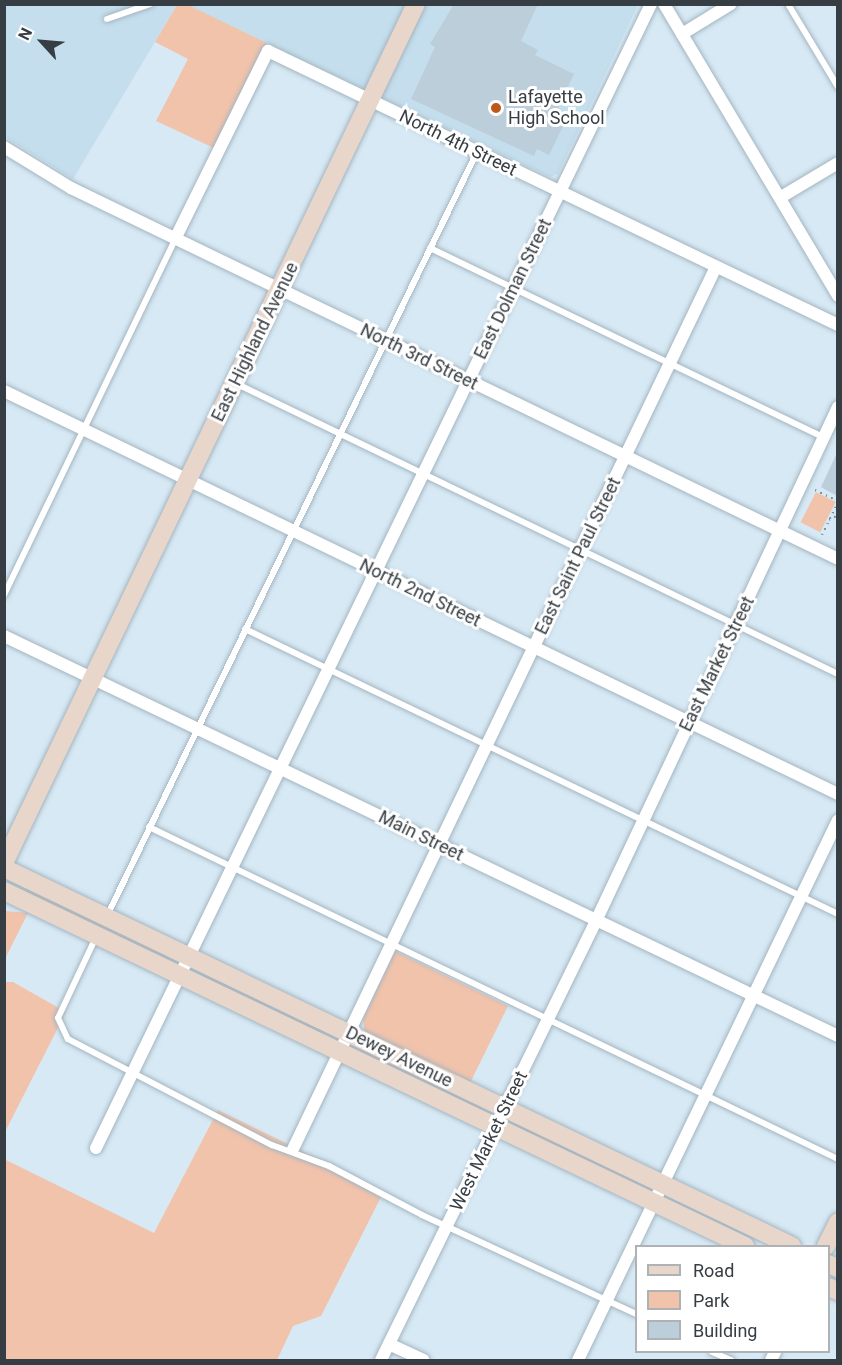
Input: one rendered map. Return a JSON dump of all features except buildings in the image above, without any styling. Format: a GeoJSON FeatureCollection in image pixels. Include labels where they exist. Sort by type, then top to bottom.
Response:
{"type":"FeatureCollection","features":[{"type":"Feature","properties":{"kind":"street","name":"East Highland Avenue"},"geometry":{"type":"LineString","coordinates":[[4,862],[416,4]]}},
{"type":"Feature","properties":{"kind":"street","name":"East Dolman Street"},"geometry":{"type":"LineString","coordinates":[[96,1148],[136,1074],[651,4]]}},
{"type":"Feature","properties":{"kind":"street"},"geometry":{"type":"LineString","coordinates":[[664,4],[781,197],[837,296]]}},
{"type":"Feature","properties":{"kind":"street"},"geometry":{"type":"LineString","coordinates":[[682,34],[731,4]]}},
{"type":"Feature","properties":{"kind":"street","name":"North 4th Street"},"geometry":{"type":"LineString","coordinates":[[175,239],[268,51],[560,194],[837,325]]}},
{"type":"Feature","properties":{"kind":"street","name":"North 3rd Street"},"geometry":{"type":"LineString","coordinates":[[4,147],[71,188],[837,559]]}},
{"type":"Feature","properties":{"kind":"street"},"geometry":{"type":"LineString","coordinates":[[781,197],[837,163]]}},
{"type":"Feature","properties":{"kind":"street","name":"East Saint Paul Street"},"geometry":{"type":"LineString","coordinates":[[293,1149],[716,267]]}},
{"type":"Feature","properties":{"kind":"street","name":"North 2nd Street"},"geometry":{"type":"LineString","coordinates":[[4,391],[82,431],[837,794]]}},
{"type":"Feature","properties":{"kind":"street","name":"East Market Street"},"geometry":{"type":"LineString","coordinates":[[596,921],[688,723],[782,531],[837,407]]}},
{"type":"Feature","properties":{"kind":"street","name":"Main Street"},"geometry":{"type":"LineString","coordinates":[[4,636],[837,1036]]}},
{"type":"Feature","properties":{"kind":"street"},"geometry":{"type":"LineString","coordinates":[[578,1360],[656,1203],[752,995],[837,820]]}},
{"type":"Feature","properties":{"kind":"street","name":"Dewey Avenue"},"geometry":{"type":"LineString","coordinates":[[4,868],[790,1245]]}},
{"type":"Feature","properties":{"kind":"street","name":"Dewey Avenue"},"geometry":{"type":"LineString","coordinates":[[4,891],[743,1245]]}},
{"type":"Feature","properties":{"kind":"street","name":"West Market Street"},"geometry":{"type":"LineString","coordinates":[[381,1360],[506,1109],[596,921]]}},
{"type":"Feature","properties":{"kind":"street"},"geometry":{"type":"LineString","coordinates":[[826,1245],[837,1221]]}},
{"type":"Feature","properties":{"kind":"street"},"geometry":{"type":"LineString","coordinates":[[389,1344],[423,1360]]}},
{"type":"Feature","properties":{"kind":"lane"},"geometry":{"type":"LineString","coordinates":[[107,19],[150,4]]}},
{"type":"Feature","properties":{"kind":"lane"},"geometry":{"type":"LineString","coordinates":[[788,4],[837,87]]}},
{"type":"Feature","properties":{"kind":"lane"},"geometry":{"type":"LineString","coordinates":[[107,917],[477,152]]}},
{"type":"Feature","properties":{"kind":"lane"},"geometry":{"type":"LineString","coordinates":[[4,595],[175,239]]}},
{"type":"Feature","properties":{"kind":"lane"},"geometry":{"type":"LineString","coordinates":[[430,248],[823,437]]}},
{"type":"Feature","properties":{"kind":"lane"},"geometry":{"type":"LineString","coordinates":[[235,383],[837,674]]}},
{"type":"Feature","properties":{"kind":"lane"},"geometry":{"type":"LineString","coordinates":[[245,629],[837,914]]}},
{"type":"Feature","properties":{"kind":"lane"},"geometry":{"type":"LineString","coordinates":[[149,828],[837,1159]]}},
{"type":"Feature","properties":{"kind":"lane"},"geometry":{"type":"LineString","coordinates":[[97,936],[58,1018],[59,1029],[68,1039],[272,1145],[293,1149],[447,1226],[635,1314]]}},
{"type":"Feature","properties":{"kind":"lane"},"geometry":{"type":"LineString","coordinates":[[714,1353],[730,1360]]}},
{"type":"Feature","properties":{"kind":"path"},"geometry":{"type":"LineString","coordinates":[[815,490],[837,501],[822,535]]}},
{"type":"Feature","properties":{"kind":"path"},"geometry":{"type":"LineString","coordinates":[[829,520],[837,515]]}},
{"type":"Feature","properties":{"kind":"shaded area"},"geometry":{"type":"Polygon","coordinates":[[[4,5],[177,5],[73,179],[5,137],[4,5]]]}},
{"type":"Feature","properties":{"kind":"shaded area","name":"Lafayette High School"},"geometry":{"type":"Polygon","coordinates":[[[186,5],[638,5],[558,174],[550,177],[186,5]]]}},
{"type":"Feature","properties":{"kind":"green space"},"geometry":{"type":"Polygon","coordinates":[[[186,4],[267,43],[216,149],[156,121],[188,59],[155,42],[177,5],[186,4]]]}},
{"type":"Feature","properties":{"kind":"green space"},"geometry":{"type":"Polygon","coordinates":[[[816,492],[836,502],[820,532],[801,522],[816,492]]]}},
{"type":"Feature","properties":{"kind":"green space"},"geometry":{"type":"Polygon","coordinates":[[[30,887],[169,957],[167,962],[23,893],[30,887]]]}},
{"type":"Feature","properties":{"kind":"green space"},"geometry":{"type":"Polygon","coordinates":[[[4,912],[28,913],[5,959],[4,912]]]}},
{"type":"Feature","properties":{"kind":"green space"},"geometry":{"type":"Polygon","coordinates":[[[395,951],[508,1006],[469,1085],[365,1034],[363,1019],[395,951]]]}},
{"type":"Feature","properties":{"kind":"green space"},"geometry":{"type":"Polygon","coordinates":[[[203,974],[323,1031],[321,1036],[201,977],[203,974]]]}},
{"type":"Feature","properties":{"kind":"green space"},"geometry":{"type":"Polygon","coordinates":[[[5,982],[13,982],[66,1012],[5,1132],[5,982]]]}},
{"type":"Feature","properties":{"kind":"green space"},"geometry":{"type":"Polygon","coordinates":[[[364,1048],[482,1106],[481,1111],[358,1053],[364,1048]]]}},
{"type":"Feature","properties":{"kind":"green space"},"geometry":{"type":"Polygon","coordinates":[[[218,1110],[384,1191],[321,1316],[293,1326],[277,1360],[5,1360],[4,1159],[154,1233],[218,1110]]]}},
{"type":"Feature","properties":{"kind":"green space"},"geometry":{"type":"Polygon","coordinates":[[[518,1122],[638,1182],[637,1186],[512,1127],[518,1122]]]}},
{"type":"Feature","properties":{"kind":"place","name":"Lafayette High School"},"geometry":{"type":"Point","coordinates":[496,108]}}]}
